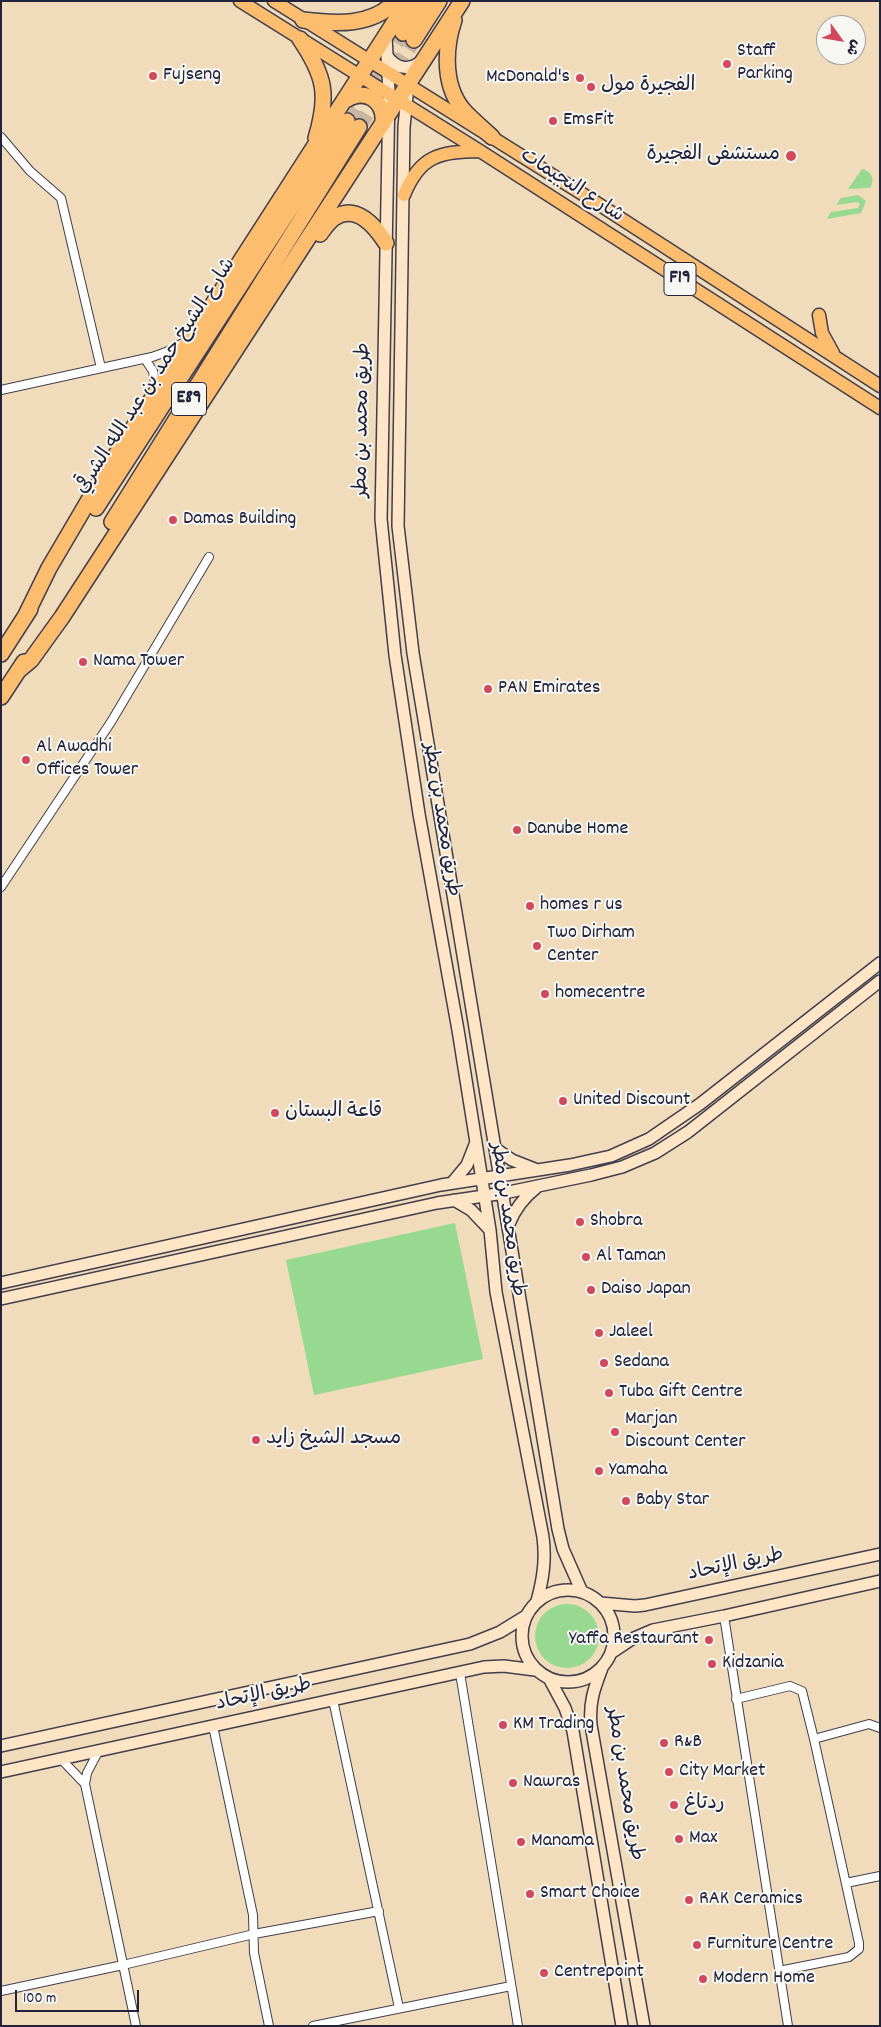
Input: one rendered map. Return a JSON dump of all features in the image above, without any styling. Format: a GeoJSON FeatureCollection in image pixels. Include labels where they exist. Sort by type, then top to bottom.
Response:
{"type":"FeatureCollection","features":[{"type":"Feature","properties":{"kind":"highway"},"geometry":{"type":"LineString","coordinates":[[303,20],[343,24],[355,22],[376,15],[396,1]]}},
{"type":"Feature","properties":{"kind":"highway"},"geometry":{"type":"LineString","coordinates":[[25,617],[49,568],[110,464],[408,1]]}},
{"type":"Feature","properties":{"kind":"highway"},"geometry":{"type":"LineString","coordinates":[[423,1],[408,36],[439,1]]}},
{"type":"Feature","properties":{"kind":"highway"},"geometry":{"type":"LineString","coordinates":[[18,670],[32,660],[62,617],[460,3]]}},
{"type":"Feature","properties":{"kind":"highway"},"geometry":{"type":"LineString","coordinates":[[460,3],[452,25],[447,72],[459,104],[492,137]]}},
{"type":"Feature","properties":{"kind":"highway"},"geometry":{"type":"LineString","coordinates":[[300,39],[314,62],[324,92],[321,117],[311,153]]}},
{"type":"Feature","properties":{"kind":"highway"},"geometry":{"type":"LineString","coordinates":[[346,100],[359,94],[373,98],[382,108],[385,118]]}},
{"type":"Feature","properties":{"kind":"highway","name":"شارع الشيخ حمد بن عبد الله الشرقي"},"geometry":{"type":"LineString","coordinates":[[1,654],[353,124],[1,697]]}},
{"type":"Feature","properties":{"kind":"highway"},"geometry":{"type":"LineString","coordinates":[[287,269],[300,258],[332,219],[342,214],[353,214],[363,217],[374,226],[386,242]]}},
{"type":"Feature","properties":{"kind":"main road","name":"شارع النجيمات"},"geometry":{"type":"LineString","coordinates":[[240,1],[480,151],[880,408]]}},
{"type":"Feature","properties":{"kind":"main road","name":"شارع النجيمات"},"geometry":{"type":"LineString","coordinates":[[274,1],[492,137],[880,386]]}},
{"type":"Feature","properties":{"kind":"main road"},"geometry":{"type":"LineString","coordinates":[[404,195],[417,170],[433,157],[447,152],[480,151]]}},
{"type":"Feature","properties":{"kind":"main road"},"geometry":{"type":"LineString","coordinates":[[819,315],[825,342],[836,357]]}},
{"type":"Feature","properties":{"kind":"street","name":"طريق محمد بن مطر"},"geometry":{"type":"LineString","coordinates":[[386,36],[388,73],[397,99],[404,195],[398,526],[413,653],[504,1193],[558,1529],[563,1549],[582,1592]]}},
{"type":"Feature","properties":{"kind":"street"},"geometry":{"type":"LineString","coordinates":[[387,56],[394,64],[406,68],[414,66],[424,58]]}},
{"type":"Feature","properties":{"kind":"street","name":"طريق محمد بن مطر"},"geometry":{"type":"LineString","coordinates":[[385,118],[386,242],[381,519],[395,655],[419,814],[476,1142],[490,1230],[496,1292],[543,1537],[544,1571],[537,1601]]}},
{"type":"Feature","properties":{"kind":"street"},"geometry":{"type":"LineString","coordinates":[[1,137],[30,170],[61,198],[101,368]]}},
{"type":"Feature","properties":{"kind":"street"},"geometry":{"type":"LineString","coordinates":[[1,390],[145,359],[174,348],[194,334]]}},
{"type":"Feature","properties":{"kind":"street"},"geometry":{"type":"LineString","coordinates":[[145,359],[154,376],[156,393]]}},
{"type":"Feature","properties":{"kind":"street"},"geometry":{"type":"LineString","coordinates":[[1,887],[110,722],[209,557]]}},
{"type":"Feature","properties":{"kind":"street"},"geometry":{"type":"LineString","coordinates":[[1,1283],[452,1183],[539,1170],[611,1156],[649,1139],[700,1104],[880,963]]}},
{"type":"Feature","properties":{"kind":"street"},"geometry":{"type":"LineString","coordinates":[[1,1299],[326,1227],[622,1168],[655,1153],[688,1132],[880,981]]}},
{"type":"Feature","properties":{"kind":"street"},"geometry":{"type":"LineString","coordinates":[[452,1183],[467,1165],[476,1142]]}},
{"type":"Feature","properties":{"kind":"street"},"geometry":{"type":"LineString","coordinates":[[496,1149],[512,1160],[539,1170]]}},
{"type":"Feature","properties":{"kind":"street"},"geometry":{"type":"LineString","coordinates":[[508,1226],[512,1214],[522,1200],[541,1185]]}},
{"type":"Feature","properties":{"kind":"street"},"geometry":{"type":"LineString","coordinates":[[454,1200],[471,1210],[490,1230]]}},
{"type":"Feature","properties":{"kind":"street"},"geometry":{"type":"LineString","coordinates":[[326,1227],[335,1217],[330,1210]]}},
{"type":"Feature","properties":{"kind":"street"},"geometry":{"type":"LineString","coordinates":[[131,1270],[127,1266],[127,1261],[140,1252]]}},
{"type":"Feature","properties":{"kind":"street","name":"طريق اﻹتحاد"},"geometry":{"type":"LineString","coordinates":[[600,1603],[645,1605],[880,1554]]}},
{"type":"Feature","properties":{"kind":"street"},"geometry":{"type":"LineString","coordinates":[[611,1653],[632,1639],[653,1630],[880,1581]]}},
{"type":"Feature","properties":{"kind":"street"},"geometry":{"type":"LineString","coordinates":[[572,1590],[582,1592],[600,1603],[609,1616],[614,1632],[611,1653],[602,1668],[583,1680],[561,1682],[550,1680],[535,1670],[524,1654],[522,1644],[523,1625],[526,1616],[537,1601],[554,1592],[572,1590]]}},
{"type":"Feature","properties":{"kind":"street","name":"طريق اﻹتحاد"},"geometry":{"type":"LineString","coordinates":[[1,1746],[470,1644],[500,1632],[526,1616]]}},
{"type":"Feature","properties":{"kind":"street"},"geometry":{"type":"LineString","coordinates":[[724,1616],[788,2026]]}},
{"type":"Feature","properties":{"kind":"street","name":"طريق اﻹتحاد"},"geometry":{"type":"LineString","coordinates":[[1,1772],[484,1667],[504,1666],[535,1670]]}},
{"type":"Feature","properties":{"kind":"street","name":"طريق محمد بن مطر"},"geometry":{"type":"LineString","coordinates":[[602,1668],[591,1695],[591,1725],[644,2026]]}},
{"type":"Feature","properties":{"kind":"street"},"geometry":{"type":"LineString","coordinates":[[460,1673],[518,2026]]}},
{"type":"Feature","properties":{"kind":"street","name":"طريق محمد بن مطر"},"geometry":{"type":"LineString","coordinates":[[550,1680],[568,1715],[573,1731],[622,2026]]}},
{"type":"Feature","properties":{"kind":"street"},"geometry":{"type":"LineString","coordinates":[[736,1699],[790,1686],[797,1688],[804,1696],[859,1949],[849,1958],[779,1971]]}},
{"type":"Feature","properties":{"kind":"street"},"geometry":{"type":"LineString","coordinates":[[334,1700],[399,2008]]}},
{"type":"Feature","properties":{"kind":"street"},"geometry":{"type":"LineString","coordinates":[[814,1739],[869,1724],[880,1728]]}},
{"type":"Feature","properties":{"kind":"street"},"geometry":{"type":"LineString","coordinates":[[213,1726],[253,1915],[254,1953],[269,2026]]}},
{"type":"Feature","properties":{"kind":"street"},"geometry":{"type":"LineString","coordinates":[[98,1752],[85,1784],[136,2026]]}},
{"type":"Feature","properties":{"kind":"street"},"geometry":{"type":"LineString","coordinates":[[60,1759],[85,1784]]}},
{"type":"Feature","properties":{"kind":"street"},"geometry":{"type":"LineString","coordinates":[[846,1883],[880,1876]]}},
{"type":"Feature","properties":{"kind":"street"},"geometry":{"type":"LineString","coordinates":[[1,1991],[254,1934],[379,1911]]}},
{"type":"Feature","properties":{"kind":"street"},"geometry":{"type":"LineString","coordinates":[[313,2026],[511,1986]]}},
{"type":"Feature","properties":{"kind":"green space"},"geometry":{"type":"Polygon","coordinates":[[[862,169],[872,176],[870,188],[848,189],[862,169]]]}},
{"type":"Feature","properties":{"kind":"green space"},"geometry":{"type":"Polygon","coordinates":[[[858,195],[866,201],[861,213],[827,219],[831,212],[858,208],[860,204],[857,202],[836,205],[841,198],[858,195]]]}},
{"type":"Feature","properties":{"kind":"green space"},"geometry":{"type":"Polygon","coordinates":[[[455,1223],[483,1359],[314,1395],[286,1260],[455,1223]]]}},
{"type":"Feature","properties":{"kind":"green space"},"geometry":{"type":"Polygon","coordinates":[[[561,1604],[573,1604],[590,1613],[597,1624],[599,1636],[597,1648],[590,1659],[573,1668],[561,1668],[549,1663],[540,1654],[535,1642],[535,1630],[540,1618],[549,1609],[561,1604]]]}},
{"type":"Feature","properties":{"kind":"tunnel"},"geometry":{"type":"LineString","coordinates":[[347,121],[403,33]]}},
{"type":"Feature","properties":{"kind":"tunnel"},"geometry":{"type":"LineString","coordinates":[[359,127],[414,40]]}},
{"type":"Feature","properties":{"kind":"place","name":"Staff Parking"},"geometry":{"type":"Point","coordinates":[727,64]}},
{"type":"Feature","properties":{"kind":"place","name":"Fujseng"},"geometry":{"type":"Point","coordinates":[153,76]}},
{"type":"Feature","properties":{"kind":"place","name":"McDonald's"},"geometry":{"type":"Point","coordinates":[580,78]}},
{"type":"Feature","properties":{"kind":"place","name":"الفجيرة مول"},"geometry":{"type":"Point","coordinates":[591,87]}},
{"type":"Feature","properties":{"kind":"place","name":"EmsFit"},"geometry":{"type":"Point","coordinates":[553,121]}},
{"type":"Feature","properties":{"kind":"place","name":"مستشفى الفجيرة"},"geometry":{"type":"Point","coordinates":[791,156]}},
{"type":"Feature","properties":{"kind":"place","name":"Damas Building"},"geometry":{"type":"Point","coordinates":[173,520]}},
{"type":"Feature","properties":{"kind":"place","name":"Nama Tower"},"geometry":{"type":"Point","coordinates":[83,662]}},
{"type":"Feature","properties":{"kind":"place","name":"PAN Emirates"},"geometry":{"type":"Point","coordinates":[488,689]}},
{"type":"Feature","properties":{"kind":"place","name":"Al Awadhi Offices Tower"},"geometry":{"type":"Point","coordinates":[26,760]}},
{"type":"Feature","properties":{"kind":"place","name":"Danube Home"},"geometry":{"type":"Point","coordinates":[517,830]}},
{"type":"Feature","properties":{"kind":"place","name":"homes r us"},"geometry":{"type":"Point","coordinates":[530,906]}},
{"type":"Feature","properties":{"kind":"place","name":"Two Dirham Center"},"geometry":{"type":"Point","coordinates":[537,946]}},
{"type":"Feature","properties":{"kind":"place","name":"homecentre"},"geometry":{"type":"Point","coordinates":[545,994]}},
{"type":"Feature","properties":{"kind":"place","name":"United Discount"},"geometry":{"type":"Point","coordinates":[563,1101]}},
{"type":"Feature","properties":{"kind":"place","name":"قاعة البستان"},"geometry":{"type":"Point","coordinates":[275,1113]}},
{"type":"Feature","properties":{"kind":"place","name":"Shobra"},"geometry":{"type":"Point","coordinates":[580,1222]}},
{"type":"Feature","properties":{"kind":"place","name":"Al Taman"},"geometry":{"type":"Point","coordinates":[586,1257]}},
{"type":"Feature","properties":{"kind":"place","name":"Daiso Japan"},"geometry":{"type":"Point","coordinates":[591,1290]}},
{"type":"Feature","properties":{"kind":"place","name":"Jaleel"},"geometry":{"type":"Point","coordinates":[599,1333]}},
{"type":"Feature","properties":{"kind":"place","name":"Sedana"},"geometry":{"type":"Point","coordinates":[604,1363]}},
{"type":"Feature","properties":{"kind":"place","name":"Tuba Gift Centre"},"geometry":{"type":"Point","coordinates":[609,1393]}},
{"type":"Feature","properties":{"kind":"place","name":"Marjan Discount Center"},"geometry":{"type":"Point","coordinates":[615,1432]}},
{"type":"Feature","properties":{"kind":"place","name":"مسجد الشيخ زايد"},"geometry":{"type":"Point","coordinates":[256,1440]}},
{"type":"Feature","properties":{"kind":"place","name":"Yamaha"},"geometry":{"type":"Point","coordinates":[599,1471]}},
{"type":"Feature","properties":{"kind":"place","name":"Baby Star"},"geometry":{"type":"Point","coordinates":[626,1501]}},
{"type":"Feature","properties":{"kind":"place","name":"Yaffa Restaurant"},"geometry":{"type":"Point","coordinates":[709,1640]}},
{"type":"Feature","properties":{"kind":"place","name":"Kidzania"},"geometry":{"type":"Point","coordinates":[712,1664]}},
{"type":"Feature","properties":{"kind":"place","name":"KM Trading"},"geometry":{"type":"Point","coordinates":[503,1725]}},
{"type":"Feature","properties":{"kind":"place","name":"R&B"},"geometry":{"type":"Point","coordinates":[664,1743]}},
{"type":"Feature","properties":{"kind":"place","name":"City Market"},"geometry":{"type":"Point","coordinates":[669,1772]}},
{"type":"Feature","properties":{"kind":"place","name":"Nawras"},"geometry":{"type":"Point","coordinates":[513,1783]}},
{"type":"Feature","properties":{"kind":"place","name":"ردتاغ"},"geometry":{"type":"Point","coordinates":[674,1805]}},
{"type":"Feature","properties":{"kind":"place","name":"Max"},"geometry":{"type":"Point","coordinates":[679,1839]}},
{"type":"Feature","properties":{"kind":"place","name":"Manama"},"geometry":{"type":"Point","coordinates":[521,1842]}},
{"type":"Feature","properties":{"kind":"place","name":"Smart Choice"},"geometry":{"type":"Point","coordinates":[530,1894]}},
{"type":"Feature","properties":{"kind":"place","name":"RAK Ceramics"},"geometry":{"type":"Point","coordinates":[689,1900]}},
{"type":"Feature","properties":{"kind":"place","name":"Furniture Centre"},"geometry":{"type":"Point","coordinates":[697,1945]}},
{"type":"Feature","properties":{"kind":"place","name":"Centrepoint"},"geometry":{"type":"Point","coordinates":[544,1973]}},
{"type":"Feature","properties":{"kind":"place","name":"Modern Home"},"geometry":{"type":"Point","coordinates":[703,1979]}}]}
